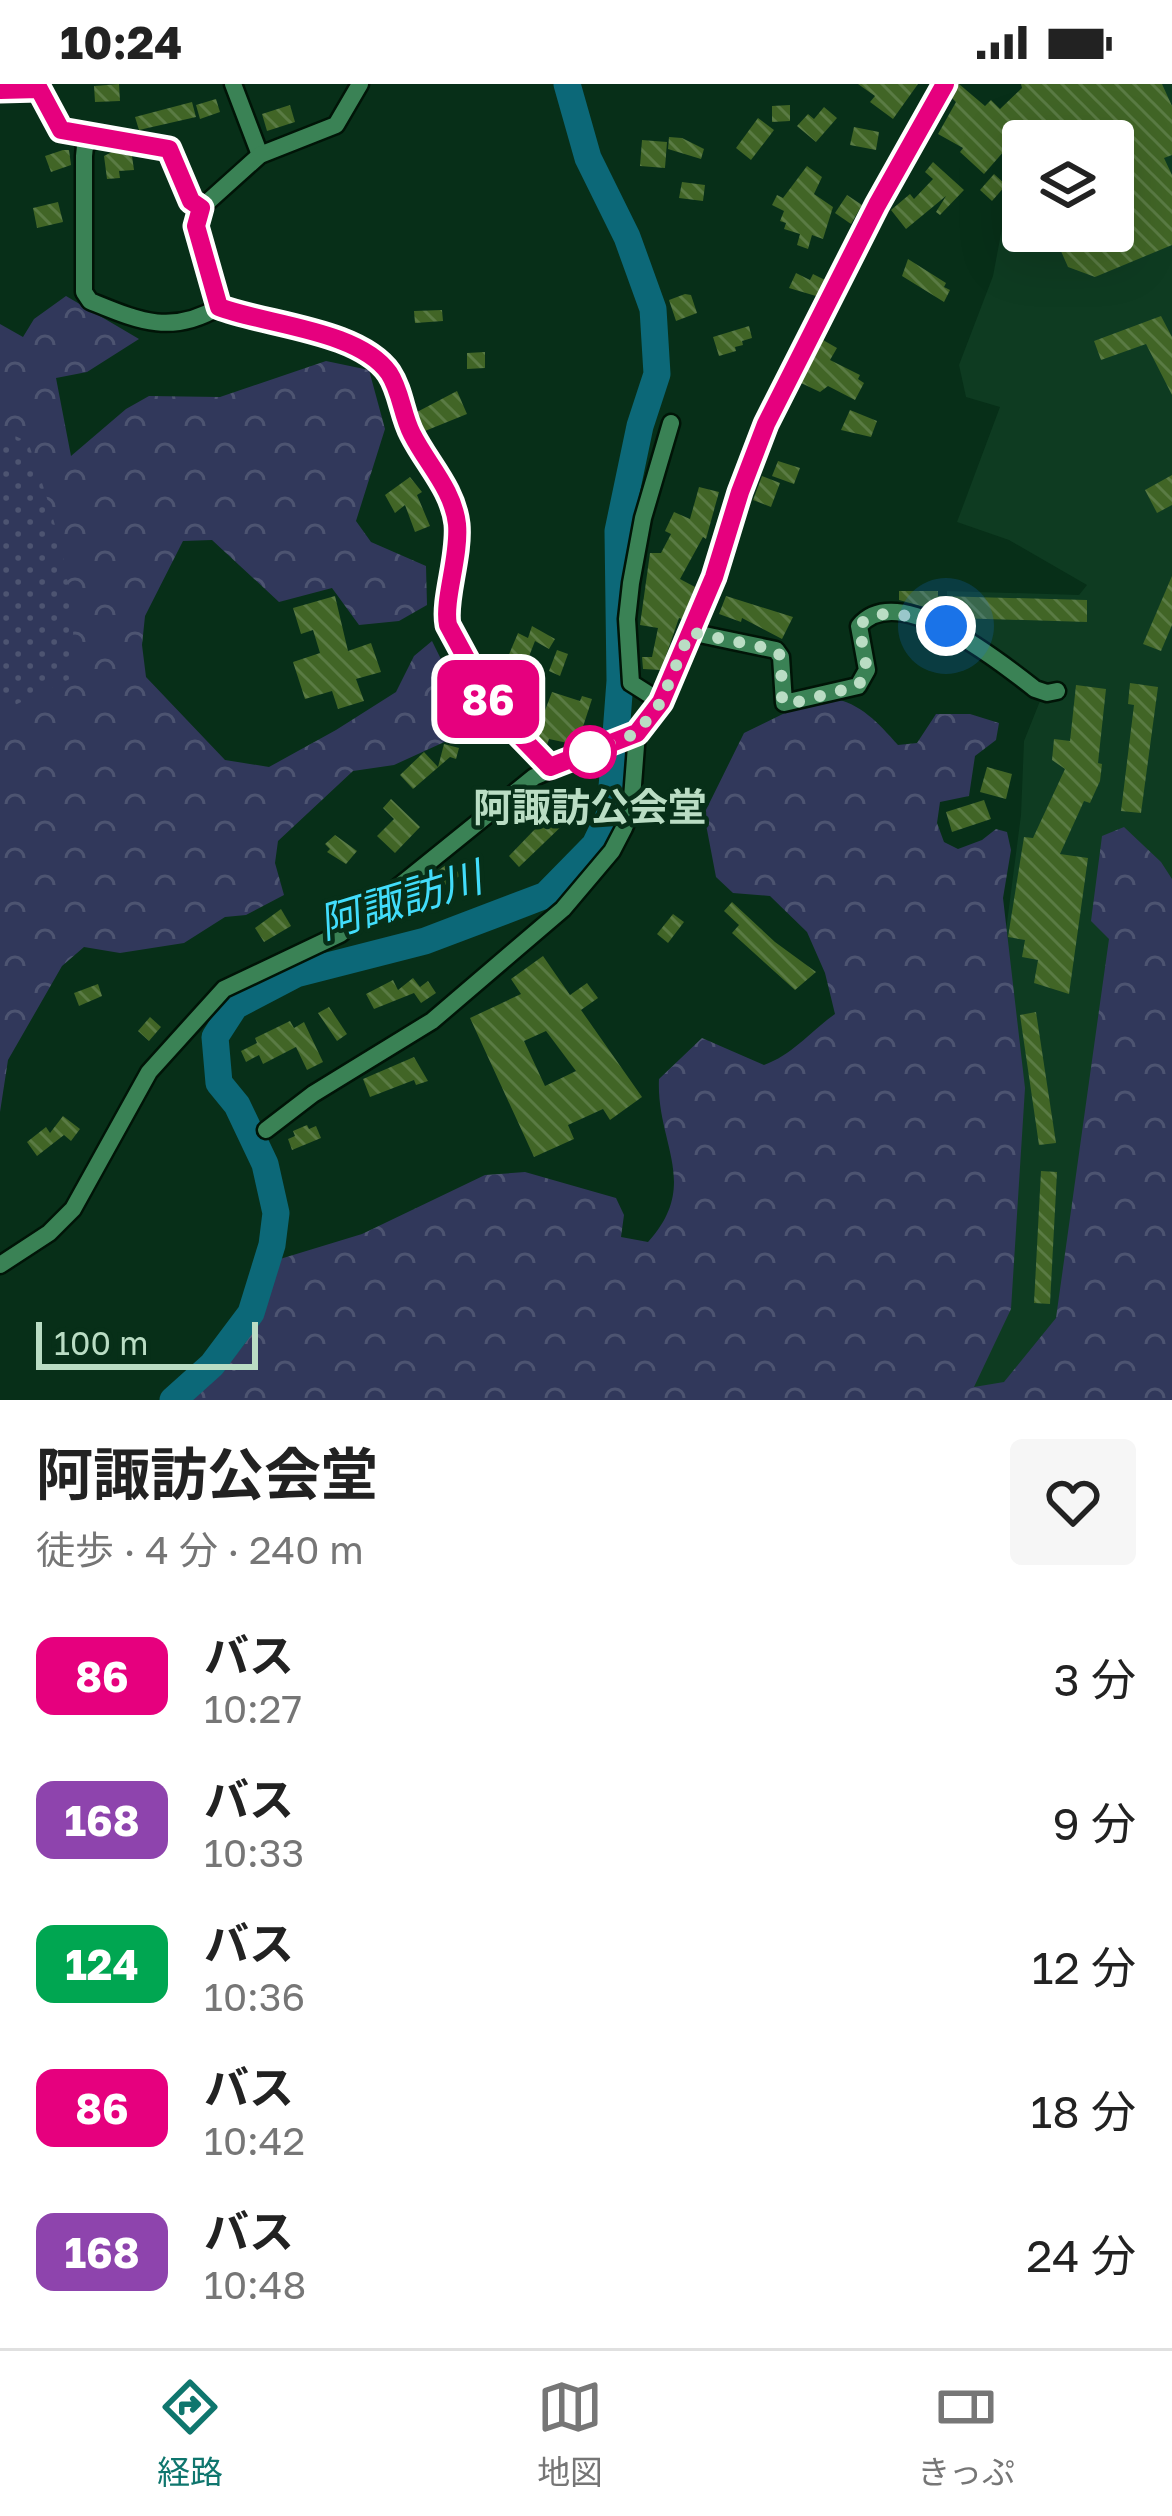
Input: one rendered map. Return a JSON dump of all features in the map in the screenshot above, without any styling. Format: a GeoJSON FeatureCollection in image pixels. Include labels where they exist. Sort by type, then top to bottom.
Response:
{"type":"FeatureCollection","features":[{"type":"Feature","properties":{"kind":"street"},"geometry":{"type":"LineString","coordinates":[[233,84],[260,155]]}},
{"type":"Feature","properties":{"kind":"street"},"geometry":{"type":"LineString","coordinates":[[219,307],[196,226],[201,208],[260,155],[336,125],[360,84]]}},
{"type":"Feature","properties":{"kind":"street"},"geometry":{"type":"LineString","coordinates":[[0,1265],[49,1232],[73,1209],[149,1072],[224,989],[340,934],[550,767],[630,736],[661,702],[714,577],[766,424],[877,205],[945,84]]}},
{"type":"Feature","properties":{"kind":"street"},"geometry":{"type":"LineString","coordinates":[[0,90],[39,89],[61,130],[169,149],[191,201],[201,208]]}},
{"type":"Feature","properties":{"kind":"street"},"geometry":{"type":"LineString","coordinates":[[99,135],[86,146],[84,155],[84,292],[90,301],[149,325],[219,307],[358,347],[388,372],[410,431],[450,497],[457,523],[448,625],[493,708],[550,767]]}},
{"type":"Feature","properties":{"kind":"street"},"geometry":{"type":"LineString","coordinates":[[661,702],[631,683],[626,619],[643,518],[671,423]]}},
{"type":"Feature","properties":{"kind":"street"},"geometry":{"type":"LineString","coordinates":[[690,632],[776,650],[781,657],[784,703],[858,686],[867,670],[859,626],[882,614],[946,626],[1035,689],[1057,691]]}},
{"type":"Feature","properties":{"kind":"street"},"geometry":{"type":"LineString","coordinates":[[266,1130],[313,1094],[432,1021],[563,909],[612,850],[631,811],[630,736]]}},
{"type":"Feature","properties":{"kind":"shaded area"},"geometry":{"type":"Polygon","coordinates":[[[1055,84],[1172,84],[1172,925],[1082,1350],[969,1400],[1024,741],[1044,691],[947,622],[947,591],[1079,595],[1087,585],[1009,540],[957,522],[1000,407],[966,397],[959,365],[993,276],[1002,228],[1002,252],[1134,252],[1134,120],[1092,120],[1055,84]]]}},
{"type":"Feature","properties":{"kind":"green space"},"geometry":{"type":"Polygon","coordinates":[[[66,296],[139,339],[87,372],[56,378],[71,456],[126,409],[149,396],[220,397],[326,361],[369,370],[385,429],[356,521],[371,542],[426,566],[427,605],[399,621],[359,625],[332,588],[279,602],[212,540],[183,541],[145,616],[146,677],[225,760],[269,767],[396,692],[414,656],[432,641],[475,728],[394,765],[353,771],[278,841],[275,863],[284,895],[246,915],[225,917],[184,943],[120,953],[84,947],[62,966],[8,1060],[0,1112],[0,712],[72,678],[74,647],[69,587],[38,471],[28,442],[0,429],[0,324],[23,337],[34,319],[66,296]]]}},
{"type":"Feature","properties":{"kind":"green space"},"geometry":{"type":"Polygon","coordinates":[[[0,337],[99,603],[78,705],[0,761],[0,337]]]}},
{"type":"Feature","properties":{"kind":"green space"},"geometry":{"type":"Polygon","coordinates":[[[831,698],[860,709],[898,745],[917,743],[936,714],[970,714],[999,723],[996,740],[975,756],[969,796],[940,802],[937,823],[944,842],[958,849],[996,829],[1007,832],[1011,850],[1003,898],[1025,1088],[1011,1309],[974,1387],[1004,1382],[1056,1318],[1109,939],[1091,921],[1102,836],[1124,827],[1172,879],[1172,1400],[182,1400],[222,1369],[247,1340],[280,1259],[362,1234],[485,1175],[525,1172],[616,1198],[624,1215],[621,1237],[648,1242],[664,1221],[674,1182],[659,1079],[702,1038],[764,1065],[835,1014],[825,973],[807,932],[770,896],[733,893],[716,877],[704,814],[744,733],[797,707],[831,698]]]}},
{"type":"Feature","properties":{"kind":"building"},"geometry":{"type":"Polygon","coordinates":[[[119,84],[120,101],[95,102],[94,86],[119,84]]]}},
{"type":"Feature","properties":{"kind":"building"},"geometry":{"type":"Polygon","coordinates":[[[858,84],[918,84],[893,119],[870,102],[875,96],[858,84]]]}},
{"type":"Feature","properties":{"kind":"building"},"geometry":{"type":"Polygon","coordinates":[[[959,84],[985,106],[991,100],[1000,109],[1021,84],[1162,84],[1172,106],[1172,155],[1164,158],[1172,175],[1172,245],[1095,277],[1068,267],[1061,252],[1134,252],[1134,120],[1002,120],[1002,153],[984,174],[960,152],[963,148],[938,134],[956,102],[952,98],[959,84]]]}},
{"type":"Feature","properties":{"kind":"building"},"geometry":{"type":"Polygon","coordinates":[[[216,99],[220,112],[200,119],[196,105],[216,99]]]}},
{"type":"Feature","properties":{"kind":"building"},"geometry":{"type":"Polygon","coordinates":[[[192,102],[196,117],[139,130],[135,117],[192,102]]]}},
{"type":"Feature","properties":{"kind":"building"},"geometry":{"type":"Polygon","coordinates":[[[290,105],[295,122],[267,131],[262,114],[290,105]]]}},
{"type":"Feature","properties":{"kind":"building"},"geometry":{"type":"Polygon","coordinates":[[[790,105],[790,121],[772,122],[772,106],[790,105]]]}},
{"type":"Feature","properties":{"kind":"building"},"geometry":{"type":"Polygon","coordinates":[[[824,107],[837,118],[816,142],[797,126],[808,114],[814,119],[824,107]]]}},
{"type":"Feature","properties":{"kind":"building"},"geometry":{"type":"Polygon","coordinates":[[[758,118],[774,130],[751,160],[736,148],[758,118]]]}},
{"type":"Feature","properties":{"kind":"building"},"geometry":{"type":"Polygon","coordinates":[[[854,127],[879,132],[876,150],[850,145],[854,127]]]}},
{"type":"Feature","properties":{"kind":"building"},"geometry":{"type":"Polygon","coordinates":[[[669,137],[704,149],[701,159],[668,149],[669,137]]]}},
{"type":"Feature","properties":{"kind":"building"},"geometry":{"type":"Polygon","coordinates":[[[642,140],[667,142],[665,168],[640,166],[642,140]]]}},
{"type":"Feature","properties":{"kind":"building"},"geometry":{"type":"Polygon","coordinates":[[[69,150],[71,165],[51,172],[45,156],[69,150]]]}},
{"type":"Feature","properties":{"kind":"building"},"geometry":{"type":"Polygon","coordinates":[[[112,152],[132,156],[134,170],[119,171],[120,178],[107,179],[104,156],[112,152]]]}},
{"type":"Feature","properties":{"kind":"building"},"geometry":{"type":"Polygon","coordinates":[[[933,162],[964,190],[940,215],[936,212],[946,196],[906,229],[891,210],[910,194],[914,199],[933,179],[925,172],[933,162]]]}},
{"type":"Feature","properties":{"kind":"building"},"geometry":{"type":"Polygon","coordinates":[[[807,166],[822,177],[814,194],[833,207],[823,239],[812,235],[808,249],[797,245],[800,234],[784,229],[786,223],[780,221],[784,211],[772,205],[807,166]]]}},
{"type":"Feature","properties":{"kind":"building"},"geometry":{"type":"Polygon","coordinates":[[[994,174],[1002,181],[1002,190],[992,201],[980,190],[994,174]]]}},
{"type":"Feature","properties":{"kind":"building"},"geometry":{"type":"Polygon","coordinates":[[[682,182],[705,185],[703,201],[679,198],[682,182]]]}},
{"type":"Feature","properties":{"kind":"building"},"geometry":{"type":"Polygon","coordinates":[[[847,195],[862,205],[851,224],[835,213],[847,195]]]}},
{"type":"Feature","properties":{"kind":"building"},"geometry":{"type":"Polygon","coordinates":[[[58,202],[63,222],[37,228],[33,208],[58,202]]]}},
{"type":"Feature","properties":{"kind":"building"},"geometry":{"type":"Polygon","coordinates":[[[908,259],[946,283],[944,287],[950,290],[944,302],[902,276],[908,259]]]}},
{"type":"Feature","properties":{"kind":"building"},"geometry":{"type":"Polygon","coordinates":[[[796,273],[825,280],[816,296],[789,288],[796,273]]]}},
{"type":"Feature","properties":{"kind":"building"},"geometry":{"type":"Polygon","coordinates":[[[691,295],[697,313],[676,321],[669,300],[691,295]]]}},
{"type":"Feature","properties":{"kind":"building"},"geometry":{"type":"Polygon","coordinates":[[[442,310],[443,321],[415,323],[414,311],[442,310]]]}},
{"type":"Feature","properties":{"kind":"building"},"geometry":{"type":"Polygon","coordinates":[[[1161,316],[1172,337],[1172,395],[1146,344],[1101,360],[1094,341],[1161,316]]]}},
{"type":"Feature","properties":{"kind":"building"},"geometry":{"type":"Polygon","coordinates":[[[749,326],[752,338],[742,341],[736,351],[719,356],[713,337],[749,326]]]}},
{"type":"Feature","properties":{"kind":"building"},"geometry":{"type":"Polygon","coordinates":[[[823,340],[837,348],[830,360],[860,375],[864,383],[855,400],[828,386],[820,392],[801,383],[823,340]]]}},
{"type":"Feature","properties":{"kind":"building"},"geometry":{"type":"Polygon","coordinates":[[[485,352],[485,368],[467,369],[467,353],[485,352]]]}},
{"type":"Feature","properties":{"kind":"building"},"geometry":{"type":"Polygon","coordinates":[[[457,391],[467,414],[425,431],[417,412],[457,391]]]}},
{"type":"Feature","properties":{"kind":"building"},"geometry":{"type":"Polygon","coordinates":[[[850,410],[877,421],[871,437],[841,430],[850,410]]]}},
{"type":"Feature","properties":{"kind":"building"},"geometry":{"type":"Polygon","coordinates":[[[778,461],[800,468],[794,484],[772,476],[778,461]]]}},
{"type":"Feature","properties":{"kind":"building"},"geometry":{"type":"Polygon","coordinates":[[[1172,475],[1172,505],[1157,513],[1145,490],[1172,475]]]}},
{"type":"Feature","properties":{"kind":"building"},"geometry":{"type":"Polygon","coordinates":[[[762,476],[780,483],[771,507],[753,500],[762,476]]]}},
{"type":"Feature","properties":{"kind":"building"},"geometry":{"type":"Polygon","coordinates":[[[410,477],[422,492],[417,495],[430,526],[415,532],[405,505],[395,513],[385,495],[410,477]]]}},
{"type":"Feature","properties":{"kind":"building"},"geometry":{"type":"Polygon","coordinates":[[[699,487],[719,492],[706,539],[703,537],[680,579],[695,587],[661,670],[643,669],[642,657],[652,657],[658,628],[640,625],[650,553],[661,553],[671,534],[665,531],[674,512],[690,519],[699,487]]]}},
{"type":"Feature","properties":{"kind":"building"},"geometry":{"type":"Polygon","coordinates":[[[1172,576],[1172,625],[1161,651],[1143,644],[1172,576]]]}},
{"type":"Feature","properties":{"kind":"building"},"geometry":{"type":"Polygon","coordinates":[[[899,591],[1087,600],[1087,622],[955,618],[955,611],[899,600],[899,591]]]}},
{"type":"Feature","properties":{"kind":"building"},"geometry":{"type":"Polygon","coordinates":[[[335,596],[348,651],[371,643],[381,672],[356,679],[364,701],[338,709],[332,691],[305,699],[293,662],[320,653],[313,630],[301,634],[293,608],[335,596]]]}},
{"type":"Feature","properties":{"kind":"building"},"geometry":{"type":"Polygon","coordinates":[[[726,596],[793,617],[782,639],[742,618],[741,622],[719,614],[726,596]]]}},
{"type":"Feature","properties":{"kind":"building"},"geometry":{"type":"Polygon","coordinates":[[[532,626],[555,639],[549,649],[535,641],[519,682],[511,690],[496,685],[518,633],[528,638],[532,626]]]}},
{"type":"Feature","properties":{"kind":"building"},"geometry":{"type":"Polygon","coordinates":[[[557,650],[568,654],[560,676],[549,671],[557,650]]]}},
{"type":"Feature","properties":{"kind":"building"},"geometry":{"type":"Polygon","coordinates":[[[1130,683],[1158,687],[1141,813],[1121,811],[1134,705],[1128,704],[1130,683]]]}},
{"type":"Feature","properties":{"kind":"building"},"geometry":{"type":"Polygon","coordinates":[[[1076,685],[1106,689],[1100,781],[1090,803],[1084,801],[1060,854],[1088,858],[1069,994],[1034,983],[1038,960],[1022,957],[1025,940],[1008,937],[1024,837],[1033,838],[1065,769],[1052,760],[1054,739],[1070,741],[1076,685]]]}},
{"type":"Feature","properties":{"kind":"building"},"geometry":{"type":"Polygon","coordinates":[[[552,692],[580,701],[582,696],[592,699],[577,745],[549,739],[547,745],[536,734],[552,692]]]}},
{"type":"Feature","properties":{"kind":"building"},"geometry":{"type":"Polygon","coordinates":[[[444,744],[459,748],[456,759],[450,757],[413,789],[400,775],[424,752],[438,767],[444,744]]]}},
{"type":"Feature","properties":{"kind":"building"},"geometry":{"type":"Polygon","coordinates":[[[987,767],[1012,774],[1006,799],[980,792],[987,767]]]}},
{"type":"Feature","properties":{"kind":"building"},"geometry":{"type":"Polygon","coordinates":[[[567,796],[578,804],[568,820],[519,867],[509,856],[567,796]]]}},
{"type":"Feature","properties":{"kind":"building"},"geometry":{"type":"Polygon","coordinates":[[[391,799],[420,827],[395,853],[377,836],[394,819],[383,808],[391,799]]]}},
{"type":"Feature","properties":{"kind":"building"},"geometry":{"type":"Polygon","coordinates":[[[984,800],[991,819],[952,832],[946,812],[984,800]]]}},
{"type":"Feature","properties":{"kind":"building"},"geometry":{"type":"Polygon","coordinates":[[[335,835],[357,851],[346,864],[327,852],[330,849],[325,844],[335,835]]]}},
{"type":"Feature","properties":{"kind":"building"},"geometry":{"type":"Polygon","coordinates":[[[451,861],[460,876],[438,889],[430,877],[451,861]]]}},
{"type":"Feature","properties":{"kind":"building"},"geometry":{"type":"Polygon","coordinates":[[[732,902],[816,972],[795,990],[732,933],[739,925],[724,911],[732,902]]]}},
{"type":"Feature","properties":{"kind":"building"},"geometry":{"type":"Polygon","coordinates":[[[281,909],[291,926],[264,942],[255,928],[281,909]]]}},
{"type":"Feature","properties":{"kind":"building"},"geometry":{"type":"Polygon","coordinates":[[[673,914],[684,922],[668,943],[657,934],[673,914]]]}},
{"type":"Feature","properties":{"kind":"building"},"geometry":{"type":"Polygon","coordinates":[[[543,956],[570,995],[587,983],[598,998],[581,1010],[642,1097],[610,1120],[603,1109],[568,1125],[574,1139],[534,1157],[470,1018],[521,994],[511,979],[543,956]],[[546,1031],[524,1041],[545,1086],[576,1071],[546,1031]]]}},
{"type":"Feature","properties":{"kind":"building"},"geometry":{"type":"Polygon","coordinates":[[[413,978],[420,987],[428,981],[436,993],[421,1003],[414,993],[374,1009],[366,994],[393,980],[398,990],[413,978]]]}},
{"type":"Feature","properties":{"kind":"building"},"geometry":{"type":"Polygon","coordinates":[[[98,984],[102,996],[79,1006],[74,993],[98,984]]]}},
{"type":"Feature","properties":{"kind":"building"},"geometry":{"type":"Polygon","coordinates":[[[329,1007],[347,1034],[337,1041],[318,1013],[329,1007]]]}},
{"type":"Feature","properties":{"kind":"building"},"geometry":{"type":"Polygon","coordinates":[[[1036,1012],[1056,1143],[1039,1145],[1020,1015],[1036,1012]]]}},
{"type":"Feature","properties":{"kind":"building"},"geometry":{"type":"Polygon","coordinates":[[[150,1017],[161,1027],[149,1041],[138,1031],[150,1017]]]}},
{"type":"Feature","properties":{"kind":"building"},"geometry":{"type":"Polygon","coordinates":[[[290,1021],[294,1028],[304,1022],[323,1062],[307,1070],[296,1047],[263,1064],[259,1055],[246,1062],[241,1051],[257,1043],[255,1038],[290,1021]]]}},
{"type":"Feature","properties":{"kind":"building"},"geometry":{"type":"Polygon","coordinates":[[[414,1057],[428,1081],[416,1085],[414,1080],[370,1097],[363,1079],[414,1057]]]}},
{"type":"Feature","properties":{"kind":"building"},"geometry":{"type":"Polygon","coordinates":[[[63,1116],[80,1129],[71,1141],[64,1135],[37,1156],[27,1142],[46,1127],[50,1133],[63,1116]]]}},
{"type":"Feature","properties":{"kind":"building"},"geometry":{"type":"Polygon","coordinates":[[[307,1125],[309,1129],[316,1126],[321,1138],[292,1150],[288,1139],[307,1125]]]}},
{"type":"Feature","properties":{"kind":"building"},"geometry":{"type":"Polygon","coordinates":[[[1041,1171],[1057,1172],[1050,1304],[1034,1303],[1041,1171]]]}},
{"type":"Feature","properties":{"kind":"waterway","name":"阿諏訪川"},"geometry":{"type":"LineString","coordinates":[[173,1400],[212,1365],[251,1313],[272,1245],[276,1213],[265,1164],[237,1105],[219,1083],[215,1037],[235,1006],[296,974],[425,941],[546,895],[595,845],[610,814],[620,681],[618,531],[640,426],[657,374],[653,309],[627,237],[588,158],[567,84]]}},
{"type":"Feature","properties":{"kind":"bus line","name":"86"},"geometry":{"type":"LineString","coordinates":[[0,90],[39,89],[61,130],[169,149],[191,201],[201,208],[196,226],[219,307],[358,347],[388,372],[410,431],[450,497],[457,523],[448,625],[493,708],[550,767],[637,733],[661,702],[714,577],[766,424],[877,205],[945,84]]}},
{"type":"Feature","properties":{"kind":"place","name":"阿諏訪公会堂"},"geometry":{"type":"Point","coordinates":[590,752]}},
{"type":"Feature","properties":{"kind":"route"},"geometry":{"type":"LineString","coordinates":[[590,752],[637,733],[661,702],[690,632],[776,650],[781,657],[782,698],[790,704],[858,686],[867,670],[859,626],[865,619],[882,614],[946,626]]}}]}
